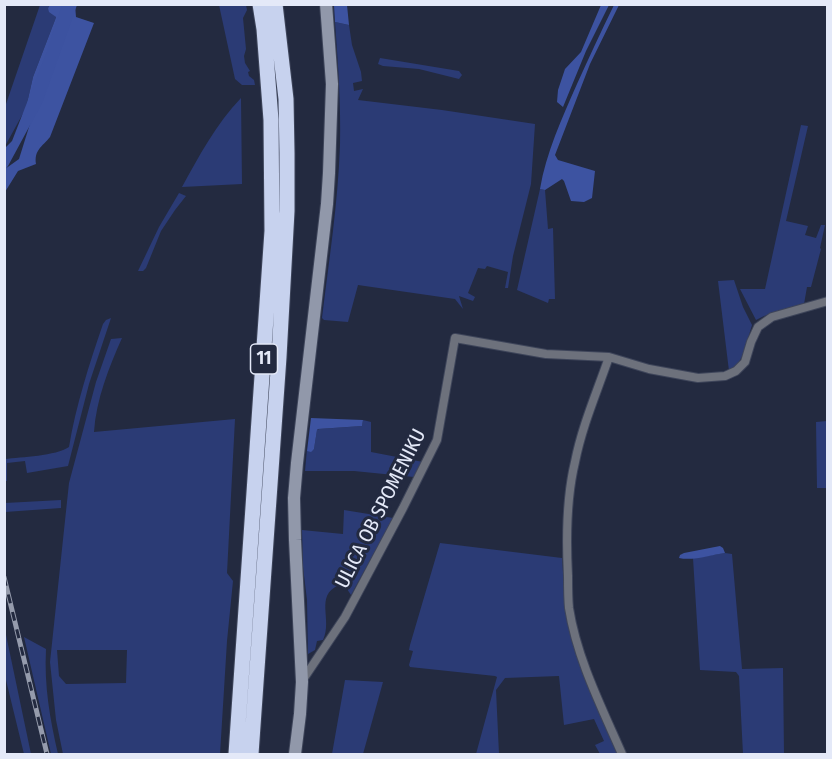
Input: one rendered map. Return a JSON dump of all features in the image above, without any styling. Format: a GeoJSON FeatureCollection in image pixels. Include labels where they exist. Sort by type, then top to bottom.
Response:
{"type":"FeatureCollection","features":[{"type":"Feature","properties":{"kind":"highway","name":"11"},"geometry":{"type":"LineString","coordinates":[[236,754],[272,231],[271,120],[260,4]]}},
{"type":"Feature","properties":{"kind":"highway","name":"11"},"geometry":{"type":"LineString","coordinates":[[251,754],[287,211],[285,99],[275,4]]}},
{"type":"Feature","properties":{"kind":"street"},"geometry":{"type":"LineString","coordinates":[[295,754],[302,682],[294,498],[328,183],[332,84],[326,4]]}},
{"type":"Feature","properties":{"kind":"street"},"geometry":{"type":"LineString","coordinates":[[622,754],[586,668],[575,633],[569,607],[566,549],[574,462],[585,423],[609,357],[650,369],[698,378],[725,376],[736,371],[745,362],[758,327],[772,317],[828,301]]}},
{"type":"Feature","properties":{"kind":"street","name":"ULICA OB SPOMENIKU"},"geometry":{"type":"LineString","coordinates":[[302,682],[345,617],[437,440],[455,338],[546,354],[609,357]]}},
{"type":"Feature","properties":{"kind":"shaded area"},"geometry":{"type":"Polygon","coordinates":[[[40,5],[50,5],[48,8],[56,17],[33,77],[26,108],[4,148],[5,107],[40,5]]]}},
{"type":"Feature","properties":{"kind":"shaded area"},"geometry":{"type":"Polygon","coordinates":[[[50,5],[75,5],[76,17],[94,23],[50,137],[37,152],[36,164],[18,171],[5,192],[5,169],[19,159],[34,111],[26,108],[33,77],[56,17],[49,12],[50,5]]]}},
{"type":"Feature","properties":{"kind":"shaded area"},"geometry":{"type":"Polygon","coordinates":[[[62,5],[77,5],[42,103],[5,170],[5,148],[12,141],[46,54],[62,5]]]}},
{"type":"Feature","properties":{"kind":"shaded area"},"geometry":{"type":"Polygon","coordinates":[[[219,5],[246,5],[247,10],[243,18],[246,49],[244,56],[250,71],[249,76],[254,80],[255,85],[242,85],[235,79],[219,5]]]}},
{"type":"Feature","properties":{"kind":"shaded area"},"geometry":{"type":"Polygon","coordinates":[[[334,5],[347,5],[349,25],[335,22],[334,5]]]}},
{"type":"Feature","properties":{"kind":"shaded area"},"geometry":{"type":"Polygon","coordinates":[[[601,5],[609,5],[586,51],[563,107],[557,102],[558,90],[565,69],[581,52],[601,5]]]}},
{"type":"Feature","properties":{"kind":"shaded area"},"geometry":{"type":"Polygon","coordinates":[[[614,5],[619,5],[590,64],[555,155],[558,160],[595,171],[592,198],[584,202],[571,201],[562,179],[545,190],[540,189],[550,149],[560,123],[614,5]]]}},
{"type":"Feature","properties":{"kind":"shaded area"},"geometry":{"type":"Polygon","coordinates":[[[335,22],[349,25],[352,45],[361,72],[362,81],[353,83],[354,91],[363,89],[358,100],[535,124],[531,184],[513,256],[508,288],[505,288],[508,272],[487,266],[485,269],[478,268],[468,293],[475,297],[473,301],[459,296],[463,309],[455,299],[358,285],[348,322],[322,318],[340,145],[340,99],[335,22]]]}},
{"type":"Feature","properties":{"kind":"shaded area"},"geometry":{"type":"Polygon","coordinates":[[[380,58],[459,71],[462,75],[459,79],[419,69],[383,66],[378,64],[380,58]]]}},
{"type":"Feature","properties":{"kind":"shaded area"},"geometry":{"type":"Polygon","coordinates":[[[241,98],[242,184],[182,187],[216,129],[241,98]]]}},
{"type":"Feature","properties":{"kind":"shaded area"},"geometry":{"type":"Polygon","coordinates":[[[801,125],[808,126],[786,221],[808,226],[805,235],[816,238],[821,225],[825,225],[821,249],[811,287],[807,287],[804,304],[756,320],[740,289],[765,289],[801,125]]]}},
{"type":"Feature","properties":{"kind":"shaded area"},"geometry":{"type":"Polygon","coordinates":[[[540,189],[545,190],[548,229],[553,228],[555,299],[549,299],[548,303],[517,290],[540,189]]]}},
{"type":"Feature","properties":{"kind":"shaded area"},"geometry":{"type":"Polygon","coordinates":[[[179,193],[186,196],[161,231],[146,268],[138,271],[159,227],[179,193]]]}},
{"type":"Feature","properties":{"kind":"shaded area"},"geometry":{"type":"Polygon","coordinates":[[[734,280],[752,325],[742,357],[729,371],[718,281],[734,280]]]}},
{"type":"Feature","properties":{"kind":"shaded area"},"geometry":{"type":"Polygon","coordinates":[[[111,318],[89,384],[68,466],[27,473],[25,461],[7,463],[7,481],[5,481],[5,459],[47,454],[69,447],[79,400],[103,324],[111,318]]]}},
{"type":"Feature","properties":{"kind":"shaded area"},"geometry":{"type":"Polygon","coordinates":[[[122,338],[104,384],[97,408],[94,432],[235,419],[227,573],[233,581],[220,754],[63,754],[56,720],[50,662],[69,483],[96,382],[111,339],[122,338]],[[57,650],[59,676],[66,684],[126,683],[127,650],[57,650]]]}},
{"type":"Feature","properties":{"kind":"shaded area"},"geometry":{"type":"Polygon","coordinates":[[[311,418],[363,420],[362,426],[318,429],[314,449],[311,452],[307,451],[311,418]]]}},
{"type":"Feature","properties":{"kind":"shaded area"},"geometry":{"type":"Polygon","coordinates":[[[363,420],[371,422],[371,452],[423,462],[414,477],[354,471],[305,471],[307,449],[307,451],[314,449],[317,430],[362,426],[363,420]]]}},
{"type":"Feature","properties":{"kind":"shaded area"},"geometry":{"type":"Polygon","coordinates":[[[827,421],[827,488],[817,488],[816,422],[827,421]]]}},
{"type":"Feature","properties":{"kind":"shaded area"},"geometry":{"type":"Polygon","coordinates":[[[61,500],[61,508],[5,512],[5,503],[61,500]]]}},
{"type":"Feature","properties":{"kind":"shaded area"},"geometry":{"type":"Polygon","coordinates":[[[344,510],[393,518],[351,595],[347,589],[339,585],[327,595],[326,632],[323,640],[317,641],[315,650],[308,654],[302,530],[343,534],[344,510]]]}},
{"type":"Feature","properties":{"kind":"shaded area"},"geometry":{"type":"Polygon","coordinates":[[[440,543],[562,558],[565,600],[584,674],[617,754],[600,754],[595,745],[604,741],[594,719],[564,725],[559,676],[505,678],[496,690],[499,754],[476,754],[497,677],[410,667],[409,665],[413,651],[409,650],[410,645],[440,543]]]}},
{"type":"Feature","properties":{"kind":"shaded area"},"geometry":{"type":"Polygon","coordinates":[[[720,546],[725,553],[696,558],[679,558],[684,553],[720,546]]]}},
{"type":"Feature","properties":{"kind":"shaded area"},"geometry":{"type":"Polygon","coordinates":[[[732,554],[742,669],[783,668],[784,754],[743,754],[739,676],[736,672],[700,670],[693,558],[732,554]]]}},
{"type":"Feature","properties":{"kind":"shaded area"},"geometry":{"type":"Polygon","coordinates":[[[5,630],[31,754],[24,754],[5,676],[5,630]]]}},
{"type":"Feature","properties":{"kind":"shaded area"},"geometry":{"type":"Polygon","coordinates":[[[24,637],[46,649],[48,702],[58,754],[51,754],[24,637]]]}},
{"type":"Feature","properties":{"kind":"shaded area"},"geometry":{"type":"Polygon","coordinates":[[[345,680],[383,682],[363,754],[332,754],[345,680]]]}},
{"type":"Feature","properties":{"kind":"railway"},"geometry":{"type":"LineString","coordinates":[[4,577],[47,754]]}}]}
